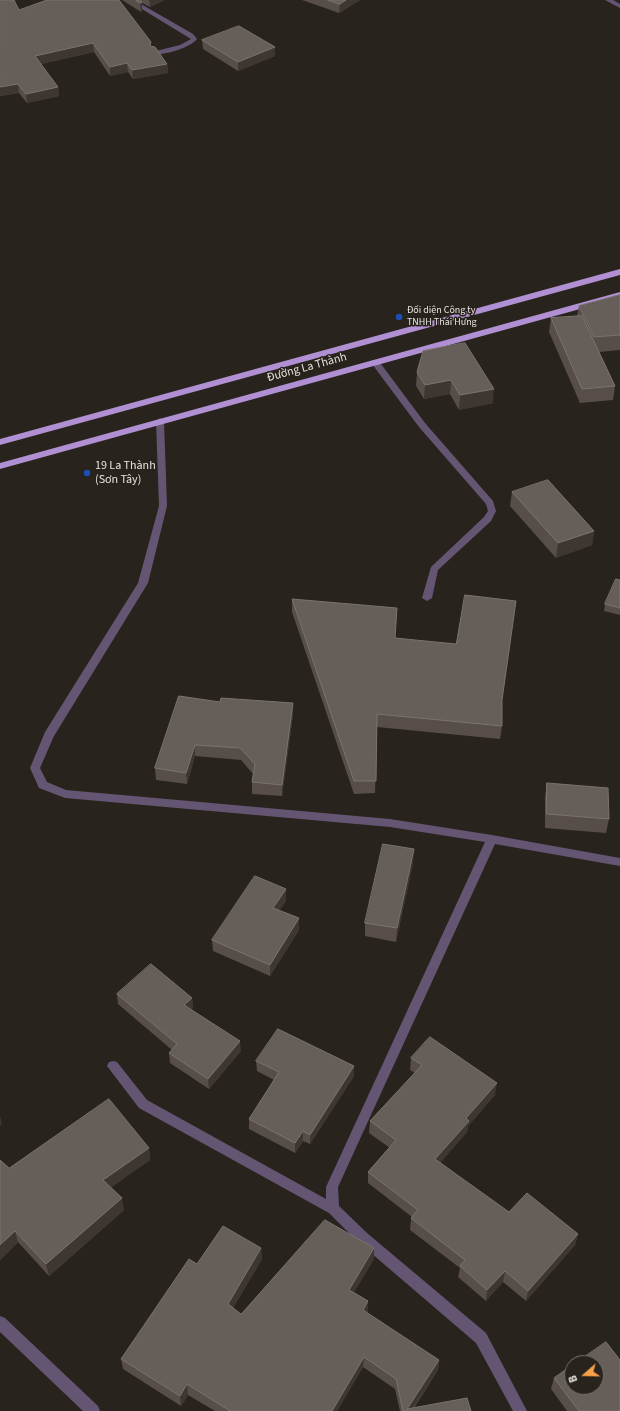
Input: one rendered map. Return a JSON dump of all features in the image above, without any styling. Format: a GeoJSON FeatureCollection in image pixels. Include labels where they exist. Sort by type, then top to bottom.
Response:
{"type":"FeatureCollection","features":[{"type":"Feature","properties":{"kind":"highway","name":"Đường La Thành"},"geometry":{"type":"LineString","coordinates":[[0,442],[620,272]]}},
{"type":"Feature","properties":{"kind":"highway","name":"Đường La Thành"},"geometry":{"type":"LineString","coordinates":[[0,466],[620,294]]}},
{"type":"Feature","properties":{"kind":"street"},"geometry":{"type":"LineString","coordinates":[[130,0],[190,35],[194,39],[192,42],[185,45],[154,53]]}},
{"type":"Feature","properties":{"kind":"street"},"geometry":{"type":"LineString","coordinates":[[608,0],[620,6]]}},
{"type":"Feature","properties":{"kind":"street"},"geometry":{"type":"LineString","coordinates":[[375,362],[422,426],[490,503],[492,511],[488,519],[434,569],[427,598]]}},
{"type":"Feature","properties":{"kind":"street"},"geometry":{"type":"LineString","coordinates":[[160,421],[163,506],[143,583],[49,735],[35,768],[44,785],[64,794],[390,823],[492,839],[620,862]]}},
{"type":"Feature","properties":{"kind":"street"},"geometry":{"type":"LineString","coordinates":[[333,1209],[332,1187],[492,839]]}},
{"type":"Feature","properties":{"kind":"street"},"geometry":{"type":"LineString","coordinates":[[113,1066],[143,1104],[333,1209],[362,1237],[481,1338],[520,1411]]}},
{"type":"Feature","properties":{"kind":"street"},"geometry":{"type":"LineString","coordinates":[[0,1323],[92,1411]]}},
{"type":"Feature","properties":{"kind":"building"},"geometry":{"type":"Polygon","coordinates":[[[0,0],[14,0],[19,10],[47,0],[119,0],[151,42],[150,46],[155,47],[167,64],[132,70],[127,63],[110,67],[93,43],[35,56],[58,87],[26,94],[18,84],[0,87],[0,0]]]}},
{"type":"Feature","properties":{"kind":"building"},"geometry":{"type":"Polygon","coordinates":[[[328,0],[346,0],[340,4],[328,0]]]}},
{"type":"Feature","properties":{"kind":"building"},"geometry":{"type":"Polygon","coordinates":[[[239,26],[275,47],[238,62],[202,40],[239,26]]]}},
{"type":"Feature","properties":{"kind":"building"},"geometry":{"type":"Polygon","coordinates":[[[620,295],[620,335],[594,337],[579,306],[620,295]]]}},
{"type":"Feature","properties":{"kind":"building"},"geometry":{"type":"Polygon","coordinates":[[[582,316],[615,386],[582,389],[551,318],[582,316]]]}},
{"type":"Feature","properties":{"kind":"building"},"geometry":{"type":"Polygon","coordinates":[[[465,343],[494,389],[460,395],[451,380],[425,385],[417,372],[423,351],[465,343]]]}},
{"type":"Feature","properties":{"kind":"building"},"geometry":{"type":"Polygon","coordinates":[[[548,480],[594,531],[558,543],[512,492],[548,480]]]}},
{"type":"Feature","properties":{"kind":"building"},"geometry":{"type":"Polygon","coordinates":[[[616,579],[620,580],[620,608],[605,604],[616,579]]]}},
{"type":"Feature","properties":{"kind":"building"},"geometry":{"type":"Polygon","coordinates":[[[465,595],[516,601],[502,700],[502,726],[377,714],[376,781],[354,781],[292,599],[397,608],[395,638],[456,644],[465,595]]]}},
{"type":"Feature","properties":{"kind":"building"},"geometry":{"type":"Polygon","coordinates":[[[179,696],[220,702],[221,698],[293,703],[282,785],[252,782],[255,764],[240,748],[195,745],[186,773],[155,768],[179,696]]]}},
{"type":"Feature","properties":{"kind":"building"},"geometry":{"type":"Polygon","coordinates":[[[547,783],[608,788],[609,819],[547,814],[547,783]]]}},
{"type":"Feature","properties":{"kind":"building"},"geometry":{"type":"Polygon","coordinates":[[[383,844],[414,849],[397,928],[365,923],[383,844]]]}},
{"type":"Feature","properties":{"kind":"building"},"geometry":{"type":"Polygon","coordinates":[[[255,876],[286,889],[273,908],[299,918],[270,965],[212,940],[255,876]]]}},
{"type":"Feature","properties":{"kind":"building"},"geometry":{"type":"Polygon","coordinates":[[[151,964],[192,998],[184,1005],[240,1041],[208,1079],[169,1053],[177,1044],[117,994],[151,964]]]}},
{"type":"Feature","properties":{"kind":"building"},"geometry":{"type":"Polygon","coordinates":[[[278,1029],[354,1066],[310,1135],[303,1131],[295,1143],[249,1119],[279,1072],[256,1061],[278,1029]]]}},
{"type":"Feature","properties":{"kind":"building"},"geometry":{"type":"Polygon","coordinates":[[[430,1037],[497,1083],[466,1118],[469,1121],[435,1159],[509,1212],[527,1193],[578,1234],[528,1291],[505,1271],[487,1290],[460,1266],[465,1260],[411,1218],[418,1210],[368,1172],[396,1140],[370,1121],[422,1065],[411,1058],[430,1037]]]}},
{"type":"Feature","properties":{"kind":"building"},"geometry":{"type":"Polygon","coordinates":[[[109,1099],[149,1148],[103,1180],[122,1198],[46,1264],[15,1231],[0,1245],[0,1160],[9,1168],[109,1099]]]}},
{"type":"Feature","properties":{"kind":"building"},"geometry":{"type":"Polygon","coordinates":[[[325,1220],[374,1248],[349,1290],[368,1301],[363,1310],[439,1360],[407,1409],[467,1398],[471,1411],[403,1411],[396,1379],[364,1357],[332,1411],[230,1411],[187,1384],[180,1396],[121,1359],[189,1259],[197,1264],[223,1226],[261,1248],[228,1304],[241,1314],[325,1220]]]}},
{"type":"Feature","properties":{"kind":"building"},"geometry":{"type":"Polygon","coordinates":[[[606,1342],[620,1360],[620,1411],[579,1411],[567,1395],[604,1395],[604,1355],[587,1355],[606,1342]]]}},
{"type":"Feature","properties":{"kind":"building"},"geometry":{"type":"Polygon","coordinates":[[[564,1371],[564,1391],[554,1378],[564,1371]]]}},
{"type":"Feature","properties":{"kind":"place","name":"Đối diện Công ty TNHH Thái Hưng"},"geometry":{"type":"Point","coordinates":[399,317]}},
{"type":"Feature","properties":{"kind":"place","name":"19 La Thành (Sơn Tây)"},"geometry":{"type":"Point","coordinates":[87,473]}}]}
